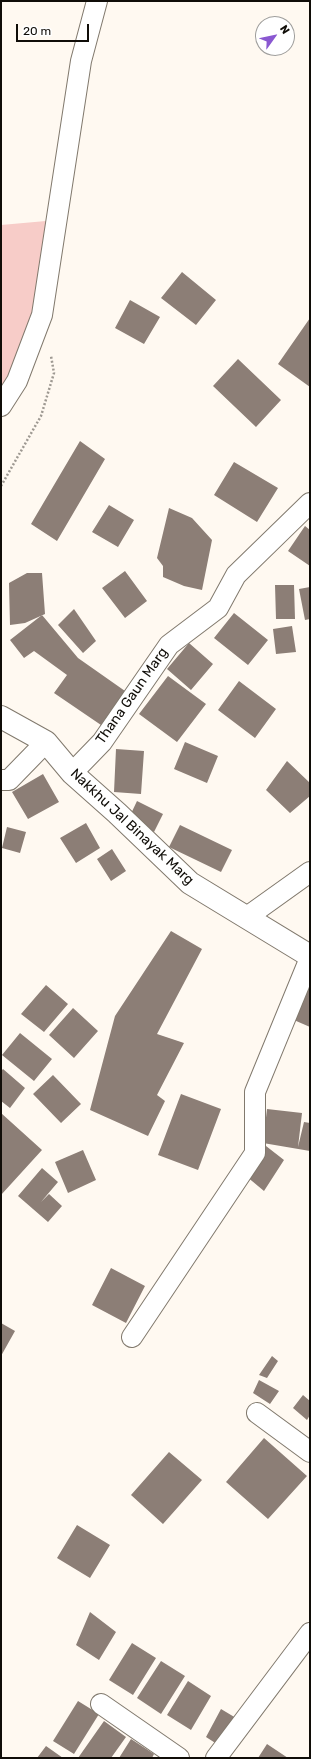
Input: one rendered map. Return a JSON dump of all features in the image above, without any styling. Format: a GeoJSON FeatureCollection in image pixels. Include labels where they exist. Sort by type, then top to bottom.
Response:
{"type":"FeatureCollection","features":[{"type":"Feature","properties":{"kind":"street"},"geometry":{"type":"LineString","coordinates":[[1,406],[17,381],[42,315],[81,61],[96,1]]}},
{"type":"Feature","properties":{"kind":"street","name":"Thana Gaun Marg"},"geometry":{"type":"LineString","coordinates":[[72,773],[102,742],[169,645],[218,608],[236,575],[310,503]]}},
{"type":"Feature","properties":{"kind":"street","name":"Nakkhu Jal Binayak Marg"},"geometry":{"type":"LineString","coordinates":[[1,717],[46,742],[72,773],[117,813],[190,883],[310,957]]}},
{"type":"Feature","properties":{"kind":"street"},"geometry":{"type":"LineString","coordinates":[[1,780],[9,780],[46,742]]}},
{"type":"Feature","properties":{"kind":"street"},"geometry":{"type":"LineString","coordinates":[[247,917],[310,872]]}},
{"type":"Feature","properties":{"kind":"street"},"geometry":{"type":"LineString","coordinates":[[132,1337],[255,1153],[255,1092],[310,957]]}},
{"type":"Feature","properties":{"kind":"street"},"geometry":{"type":"LineString","coordinates":[[257,1413],[310,1452]]}},
{"type":"Feature","properties":{"kind":"street"},"geometry":{"type":"LineString","coordinates":[[216,1758],[310,1633]]}},
{"type":"Feature","properties":{"kind":"street"},"geometry":{"type":"LineString","coordinates":[[101,1704],[179,1758]]}},
{"type":"Feature","properties":{"kind":"path"},"geometry":{"type":"LineString","coordinates":[[1,486],[41,416],[54,373],[50,351]]}},
{"type":"Feature","properties":{"kind":"shaded area"},"geometry":{"type":"Polygon","coordinates":[[[57,220],[24,388],[1,412],[1,225],[57,220]]]}},
{"type":"Feature","properties":{"kind":"building"},"geometry":{"type":"Polygon","coordinates":[[[182,272],[216,300],[196,325],[161,298],[182,272]]]}},
{"type":"Feature","properties":{"kind":"building"},"geometry":{"type":"Polygon","coordinates":[[[130,300],[160,317],[144,344],[115,328],[130,300]]]}},
{"type":"Feature","properties":{"kind":"building"},"geometry":{"type":"Polygon","coordinates":[[[310,318],[310,387],[278,364],[310,318]]]}},
{"type":"Feature","properties":{"kind":"building"},"geometry":{"type":"Polygon","coordinates":[[[238,359],[281,400],[256,427],[213,386],[238,359]]]}},
{"type":"Feature","properties":{"kind":"building"},"geometry":{"type":"Polygon","coordinates":[[[80,441],[105,459],[57,541],[31,524],[80,441]]]}},
{"type":"Feature","properties":{"kind":"building"},"geometry":{"type":"Polygon","coordinates":[[[234,462],[278,488],[257,522],[214,495],[234,462]]]}},
{"type":"Feature","properties":{"kind":"building"},"geometry":{"type":"Polygon","coordinates":[[[109,505],[134,520],[118,547],[92,532],[109,505]]]}},
{"type":"Feature","properties":{"kind":"building"},"geometry":{"type":"Polygon","coordinates":[[[169,508],[192,518],[212,540],[202,590],[184,586],[163,577],[163,566],[157,558],[169,508]]]}},
{"type":"Feature","properties":{"kind":"building"},"geometry":{"type":"Polygon","coordinates":[[[305,526],[310,530],[310,566],[288,551],[305,526]]]}},
{"type":"Feature","properties":{"kind":"building"},"geometry":{"type":"Polygon","coordinates":[[[125,571],[147,601],[125,618],[102,588],[125,571]]]}},
{"type":"Feature","properties":{"kind":"building"},"geometry":{"type":"Polygon","coordinates":[[[27,573],[42,573],[45,614],[25,623],[10,625],[9,583],[27,573]]]}},
{"type":"Feature","properties":{"kind":"building"},"geometry":{"type":"Polygon","coordinates":[[[275,585],[294,585],[295,619],[276,619],[275,585]]]}},
{"type":"Feature","properties":{"kind":"building"},"geometry":{"type":"Polygon","coordinates":[[[310,587],[310,619],[305,620],[299,589],[310,587]]]}},
{"type":"Feature","properties":{"kind":"building"},"geometry":{"type":"Polygon","coordinates":[[[74,609],[96,641],[83,653],[58,625],[74,609]]]}},
{"type":"Feature","properties":{"kind":"building"},"geometry":{"type":"Polygon","coordinates":[[[234,613],[268,640],[248,665],[214,638],[234,613]]]}},
{"type":"Feature","properties":{"kind":"building"},"geometry":{"type":"Polygon","coordinates":[[[42,615],[78,658],[125,691],[101,725],[54,693],[67,675],[34,651],[24,658],[10,640],[42,615]]]}},
{"type":"Feature","properties":{"kind":"building"},"geometry":{"type":"Polygon","coordinates":[[[292,626],[296,652],[276,654],[273,629],[292,626]]]}},
{"type":"Feature","properties":{"kind":"building"},"geometry":{"type":"Polygon","coordinates":[[[189,643],[213,664],[191,690],[167,669],[189,643]]]}},
{"type":"Feature","properties":{"kind":"building"},"geometry":{"type":"Polygon","coordinates":[[[168,676],[206,704],[177,742],[139,714],[168,676]]]}},
{"type":"Feature","properties":{"kind":"building"},"geometry":{"type":"Polygon","coordinates":[[[239,681],[276,709],[255,738],[218,710],[239,681]]]}},
{"type":"Feature","properties":{"kind":"building"},"geometry":{"type":"Polygon","coordinates":[[[185,742],[218,756],[207,783],[174,769],[185,742]]]}},
{"type":"Feature","properties":{"kind":"building"},"geometry":{"type":"Polygon","coordinates":[[[116,749],[144,751],[141,794],[114,792],[116,749]]]}},
{"type":"Feature","properties":{"kind":"building"},"geometry":{"type":"Polygon","coordinates":[[[287,761],[310,783],[310,796],[290,813],[266,790],[287,761]]]}},
{"type":"Feature","properties":{"kind":"building"},"geometry":{"type":"Polygon","coordinates":[[[43,774],[59,802],[28,819],[12,792],[43,774]]]}},
{"type":"Feature","properties":{"kind":"building"},"geometry":{"type":"Polygon","coordinates":[[[137,801],[163,814],[154,832],[128,820],[137,801]]]}},
{"type":"Feature","properties":{"kind":"building"},"geometry":{"type":"Polygon","coordinates":[[[86,823],[100,848],[76,863],[60,838],[86,823]]]}},
{"type":"Feature","properties":{"kind":"building"},"geometry":{"type":"Polygon","coordinates":[[[180,825],[232,850],[221,872],[169,847],[180,825]]]}},
{"type":"Feature","properties":{"kind":"building"},"geometry":{"type":"Polygon","coordinates":[[[7,827],[26,832],[20,853],[2,848],[7,827]]]}},
{"type":"Feature","properties":{"kind":"building"},"geometry":{"type":"Polygon","coordinates":[[[112,849],[126,871],[111,881],[97,859],[112,849]]]}},
{"type":"Feature","properties":{"kind":"building"},"geometry":{"type":"Polygon","coordinates":[[[171,931],[202,949],[157,1034],[184,1043],[157,1095],[165,1101],[148,1136],[90,1110],[115,1016],[171,931]]]}},
{"type":"Feature","properties":{"kind":"building"},"geometry":{"type":"Polygon","coordinates":[[[46,985],[68,1004],[44,1032],[21,1014],[46,985]]]}},
{"type":"Feature","properties":{"kind":"building"},"geometry":{"type":"Polygon","coordinates":[[[300,985],[310,989],[310,1027],[287,1017],[300,985]]]}},
{"type":"Feature","properties":{"kind":"building"},"geometry":{"type":"Polygon","coordinates":[[[73,1008],[98,1031],[74,1058],[49,1035],[73,1008]]]}},
{"type":"Feature","properties":{"kind":"building"},"geometry":{"type":"Polygon","coordinates":[[[20,1033],[52,1059],[34,1081],[2,1055],[20,1033]]]}},
{"type":"Feature","properties":{"kind":"building"},"geometry":{"type":"Polygon","coordinates":[[[3,1069],[25,1088],[10,1108],[1,1101],[1,1071],[3,1069]]]}},
{"type":"Feature","properties":{"kind":"building"},"geometry":{"type":"Polygon","coordinates":[[[53,1075],[81,1104],[61,1123],[33,1094],[53,1075]]]}},
{"type":"Feature","properties":{"kind":"building"},"geometry":{"type":"Polygon","coordinates":[[[181,1094],[221,1109],[198,1170],[158,1155],[181,1094]]]}},
{"type":"Feature","properties":{"kind":"building"},"geometry":{"type":"Polygon","coordinates":[[[267,1109],[302,1113],[298,1147],[304,1122],[310,1123],[310,1151],[263,1143],[267,1109]]]}},
{"type":"Feature","properties":{"kind":"building"},"geometry":{"type":"Polygon","coordinates":[[[1,1113],[42,1150],[1,1195],[1,1113]]]}},
{"type":"Feature","properties":{"kind":"building"},"geometry":{"type":"Polygon","coordinates":[[[266,1146],[284,1160],[264,1191],[246,1176],[266,1146]]]}},
{"type":"Feature","properties":{"kind":"building"},"geometry":{"type":"Polygon","coordinates":[[[83,1150],[96,1180],[68,1193],[55,1162],[83,1150]]]}},
{"type":"Feature","properties":{"kind":"building"},"geometry":{"type":"Polygon","coordinates":[[[42,1168],[58,1182],[41,1202],[49,1194],[62,1206],[48,1222],[18,1196],[42,1168]]]}},
{"type":"Feature","properties":{"kind":"building"},"geometry":{"type":"Polygon","coordinates":[[[111,1268],[145,1286],[126,1323],[92,1305],[111,1268]]]}},
{"type":"Feature","properties":{"kind":"building"},"geometry":{"type":"Polygon","coordinates":[[[1,1323],[15,1331],[1,1356],[1,1323]]]}},
{"type":"Feature","properties":{"kind":"building"},"geometry":{"type":"Polygon","coordinates":[[[272,1356],[278,1361],[267,1378],[259,1375],[272,1356]]]}},
{"type":"Feature","properties":{"kind":"building"},"geometry":{"type":"Polygon","coordinates":[[[259,1380],[279,1391],[270,1404],[253,1393],[259,1380]]]}},
{"type":"Feature","properties":{"kind":"building"},"geometry":{"type":"Polygon","coordinates":[[[303,1395],[310,1401],[310,1415],[307,1420],[293,1408],[303,1395]]]}},
{"type":"Feature","properties":{"kind":"building"},"geometry":{"type":"Polygon","coordinates":[[[264,1438],[307,1476],[268,1519],[226,1482],[264,1438]]]}},
{"type":"Feature","properties":{"kind":"building"},"geometry":{"type":"Polygon","coordinates":[[[169,1452],[202,1480],[163,1524],[131,1495],[169,1452]]]}},
{"type":"Feature","properties":{"kind":"building"},"geometry":{"type":"Polygon","coordinates":[[[77,1525],[110,1545],[90,1578],[57,1558],[77,1525]]]}},
{"type":"Feature","properties":{"kind":"building"},"geometry":{"type":"Polygon","coordinates":[[[90,1612],[116,1632],[99,1660],[76,1645],[90,1612]]]}},
{"type":"Feature","properties":{"kind":"building"},"geometry":{"type":"Polygon","coordinates":[[[132,1643],[156,1658],[133,1695],[109,1680],[132,1643]]]}},
{"type":"Feature","properties":{"kind":"building"},"geometry":{"type":"Polygon","coordinates":[[[161,1661],[185,1676],[161,1714],[137,1698],[161,1661]]]}},
{"type":"Feature","properties":{"kind":"building"},"geometry":{"type":"Polygon","coordinates":[[[188,1681],[211,1696],[191,1730],[167,1715],[188,1681]]]}},
{"type":"Feature","properties":{"kind":"building"},"geometry":{"type":"Polygon","coordinates":[[[78,1701],[99,1714],[74,1754],[53,1741],[78,1701]]]}},
{"type":"Feature","properties":{"kind":"building"},"geometry":{"type":"Polygon","coordinates":[[[221,1709],[236,1718],[220,1746],[206,1737],[221,1709]]]}},
{"type":"Feature","properties":{"kind":"building"},"geometry":{"type":"Polygon","coordinates":[[[104,1721],[126,1737],[111,1758],[78,1758],[104,1721]]]}},
{"type":"Feature","properties":{"kind":"building"},"geometry":{"type":"Polygon","coordinates":[[[131,1739],[154,1754],[152,1758],[119,1758],[131,1739]]]}},
{"type":"Feature","properties":{"kind":"building"},"geometry":{"type":"Polygon","coordinates":[[[267,1744],[288,1758],[258,1758],[267,1744]]]}},
{"type":"Feature","properties":{"kind":"building"},"geometry":{"type":"Polygon","coordinates":[[[46,1746],[63,1758],[37,1758],[46,1746]]]}}]}
